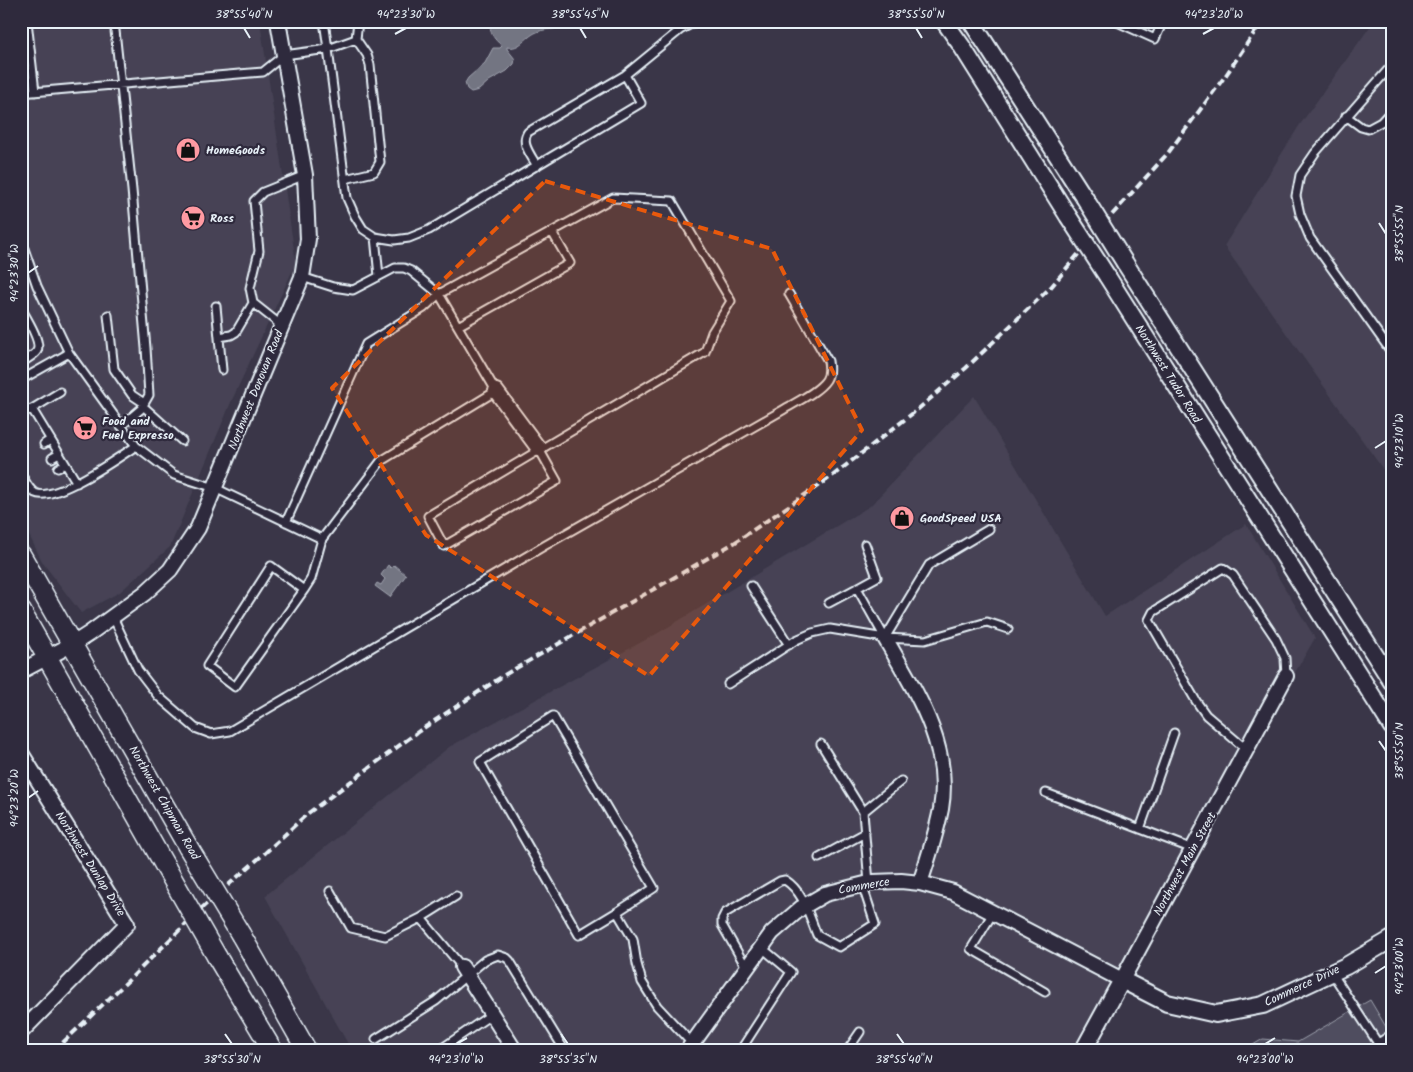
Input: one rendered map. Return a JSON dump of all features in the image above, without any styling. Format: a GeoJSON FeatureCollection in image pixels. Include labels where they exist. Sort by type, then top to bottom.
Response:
{"type":"FeatureCollection","features":[{"type":"Feature","properties":{"kind":"main road","name":"Northwest Chipman Road"},"geometry":{"type":"LineString","coordinates":[[21,555],[307,1051]]}},
{"type":"Feature","properties":{"kind":"main road"},"geometry":{"type":"LineString","coordinates":[[21,611],[217,957],[273,1051]]}},
{"type":"Feature","properties":{"kind":"street","name":"Northwest Donovan Road"},"geometry":{"type":"LineString","coordinates":[[21,671],[47,656],[74,644],[145,593],[170,570],[198,528],[302,277],[308,239],[305,175],[278,21]]}},
{"type":"Feature","properties":{"kind":"street","name":"Northwest Tudor Road"},"geometry":{"type":"LineString","coordinates":[[944,21],[1392,727]]}},
{"type":"Feature","properties":{"kind":"street","name":"Northwest Tudor Road"},"geometry":{"type":"LineString","coordinates":[[971,21],[1392,682]]}},
{"type":"Feature","properties":{"kind":"street"},"geometry":{"type":"LineString","coordinates":[[496,391],[539,450]]}},
{"type":"Feature","properties":{"kind":"street"},"geometry":{"type":"LineString","coordinates":[[1326,624],[1343,604]]}},
{"type":"Feature","properties":{"kind":"street"},"geometry":{"type":"LineString","coordinates":[[885,638],[923,706],[936,740],[943,774],[941,808],[934,840],[920,883]]}},
{"type":"Feature","properties":{"kind":"street","name":"Northwest Main Street"},"geometry":{"type":"LineString","coordinates":[[1083,1051],[1286,676]]}},
{"type":"Feature","properties":{"kind":"street","name":"Northwest Dunlap Drive"},"geometry":{"type":"LineString","coordinates":[[21,753],[127,924],[21,1032]]}},
{"type":"Feature","properties":{"kind":"street","name":"Commerce"},"geometry":{"type":"LineString","coordinates":[[692,1048],[746,967],[772,933],[806,905],[825,894],[865,883],[901,881],[920,883],[953,892],[1122,980]]}},
{"type":"Feature","properties":{"kind":"street","name":"Commerce Drive"},"geometry":{"type":"LineString","coordinates":[[1122,980],[1168,1003],[1216,1014],[1263,1006],[1332,972],[1392,938]]}},
{"type":"Feature","properties":{"kind":"street"},"geometry":{"type":"LineString","coordinates":[[465,971],[515,1051]]}},
{"type":"Feature","properties":{"kind":"lane"},"geometry":{"type":"LineString","coordinates":[[27,21],[35,92]]}},
{"type":"Feature","properties":{"kind":"lane"},"geometry":{"type":"LineString","coordinates":[[114,21],[132,190],[149,395],[144,404],[121,426]]}},
{"type":"Feature","properties":{"kind":"lane"},"geometry":{"type":"LineString","coordinates":[[324,21],[347,198],[355,216],[364,229],[375,237],[394,240],[409,238],[429,230],[641,103],[625,75]]}},
{"type":"Feature","properties":{"kind":"lane"},"geometry":{"type":"LineString","coordinates":[[345,179],[374,172],[380,162],[370,65],[367,55],[356,39],[358,21]]}},
{"type":"Feature","properties":{"kind":"lane"},"geometry":{"type":"LineString","coordinates":[[537,166],[524,142],[528,132],[625,75],[680,30],[696,21]]}},
{"type":"Feature","properties":{"kind":"lane"},"geometry":{"type":"LineString","coordinates":[[1115,21],[1154,39],[1163,21]]}},
{"type":"Feature","properties":{"kind":"lane"},"geometry":{"type":"LineString","coordinates":[[21,93],[263,72],[284,55],[328,49],[356,39]]}},
{"type":"Feature","properties":{"kind":"lane"},"geometry":{"type":"LineString","coordinates":[[1392,65],[1315,154],[1300,175],[1296,196],[1300,214],[1310,238],[1392,353]]}},
{"type":"Feature","properties":{"kind":"lane"},"geometry":{"type":"LineString","coordinates":[[1346,116],[1361,127],[1368,129],[1381,122],[1392,110]]}},
{"type":"Feature","properties":{"kind":"lane"},"geometry":{"type":"LineString","coordinates":[[219,337],[231,336],[236,332],[253,304],[250,288],[259,251],[254,201],[264,192],[305,175]]}},
{"type":"Feature","properties":{"kind":"lane"},"geometry":{"type":"LineString","coordinates":[[286,522],[366,344],[424,308],[439,294],[613,198],[672,201],[731,302],[712,332],[705,352],[539,450],[428,516],[444,546],[557,481],[539,450]]}},
{"type":"Feature","properties":{"kind":"lane"},"geometry":{"type":"LineString","coordinates":[[458,326],[570,264],[552,232]]}},
{"type":"Feature","properties":{"kind":"lane"},"geometry":{"type":"LineString","coordinates":[[375,237],[379,276]]}},
{"type":"Feature","properties":{"kind":"lane"},"geometry":{"type":"LineString","coordinates":[[21,240],[24,259],[69,353],[136,446],[174,475],[215,488],[322,539]]}},
{"type":"Feature","properties":{"kind":"lane"},"geometry":{"type":"LineString","coordinates":[[302,277],[333,287],[353,290],[395,268],[404,268],[415,274],[439,294],[496,391],[382,461],[322,539],[311,579],[304,590],[236,687],[206,666],[271,566],[304,590]]}},
{"type":"Feature","properties":{"kind":"lane"},"geometry":{"type":"LineString","coordinates":[[113,617],[138,670],[158,696],[195,728],[211,734],[230,731],[536,551],[783,410],[817,388],[826,380],[830,371],[828,361],[789,294]]}},
{"type":"Feature","properties":{"kind":"lane"},"geometry":{"type":"LineString","coordinates":[[253,304],[282,326]]}},
{"type":"Feature","properties":{"kind":"lane"},"geometry":{"type":"LineString","coordinates":[[216,306],[222,370]]}},
{"type":"Feature","properties":{"kind":"lane"},"geometry":{"type":"LineString","coordinates":[[21,308],[39,342],[38,350],[35,354],[21,362]]}},
{"type":"Feature","properties":{"kind":"lane"},"geometry":{"type":"LineString","coordinates":[[108,315],[114,369],[132,395],[144,404],[182,441]]}},
{"type":"Feature","properties":{"kind":"lane"},"geometry":{"type":"LineString","coordinates":[[21,380],[69,353]]}},
{"type":"Feature","properties":{"kind":"lane"},"geometry":{"type":"LineString","coordinates":[[21,412],[32,409],[60,392]]}},
{"type":"Feature","properties":{"kind":"lane"},"geometry":{"type":"LineString","coordinates":[[32,409],[34,419],[55,456],[65,464],[77,483]]}},
{"type":"Feature","properties":{"kind":"lane"},"geometry":{"type":"LineString","coordinates":[[24,474],[32,484],[36,494],[44,495],[67,489],[136,446]]}},
{"type":"Feature","properties":{"kind":"lane"},"geometry":{"type":"LineString","coordinates":[[58,468],[65,464]]}},
{"type":"Feature","properties":{"kind":"lane"},"geometry":{"type":"LineString","coordinates":[[885,638],[929,565],[989,529]]}},
{"type":"Feature","properties":{"kind":"lane"},"geometry":{"type":"LineString","coordinates":[[829,603],[877,577],[865,544]]}},
{"type":"Feature","properties":{"kind":"lane"},"geometry":{"type":"LineString","coordinates":[[1246,750],[1206,715],[1196,701],[1149,620],[1153,612],[1223,568],[1233,575],[1276,639],[1285,658],[1286,676]]}},
{"type":"Feature","properties":{"kind":"lane"},"geometry":{"type":"LineString","coordinates":[[751,586],[789,645]]}},
{"type":"Feature","properties":{"kind":"lane"},"geometry":{"type":"LineString","coordinates":[[857,588],[885,638]]}},
{"type":"Feature","properties":{"kind":"lane"},"geometry":{"type":"LineString","coordinates":[[728,684],[789,645],[812,633],[830,629],[885,638],[925,640],[987,622],[1008,629]]}},
{"type":"Feature","properties":{"kind":"lane"},"geometry":{"type":"LineString","coordinates":[[553,716],[654,888],[618,912],[580,935],[480,762],[553,716]]}},
{"type":"Feature","properties":{"kind":"lane"},"geometry":{"type":"LineString","coordinates":[[1140,829],[1174,733]]}},
{"type":"Feature","properties":{"kind":"lane"},"geometry":{"type":"LineString","coordinates":[[746,967],[722,925],[722,919],[725,913],[780,881],[786,880],[796,889],[806,905],[817,935],[839,947],[875,924],[865,883],[864,812],[821,744]]}},
{"type":"Feature","properties":{"kind":"lane"},"geometry":{"type":"LineString","coordinates":[[864,812],[901,782]]}},
{"type":"Feature","properties":{"kind":"lane"},"geometry":{"type":"LineString","coordinates":[[1046,793],[1193,849]]}},
{"type":"Feature","properties":{"kind":"lane"},"geometry":{"type":"LineString","coordinates":[[819,858],[865,833]]}},
{"type":"Feature","properties":{"kind":"lane"},"geometry":{"type":"LineString","coordinates":[[330,891],[351,928],[385,936],[421,918],[456,896]]}},
{"type":"Feature","properties":{"kind":"lane"},"geometry":{"type":"LineString","coordinates":[[618,912],[633,939],[642,982],[657,1006],[692,1048]]}},
{"type":"Feature","properties":{"kind":"lane"},"geometry":{"type":"LineString","coordinates":[[993,913],[971,949],[1045,992]]}},
{"type":"Feature","properties":{"kind":"lane"},"geometry":{"type":"LineString","coordinates":[[421,918],[465,971]]}},
{"type":"Feature","properties":{"kind":"lane"},"geometry":{"type":"LineString","coordinates":[[740,1051],[791,972],[761,947]]}},
{"type":"Feature","properties":{"kind":"lane"},"geometry":{"type":"LineString","coordinates":[[376,1040],[436,1001],[465,971],[490,957],[498,955],[507,958],[565,1051]]}},
{"type":"Feature","properties":{"kind":"lane"},"geometry":{"type":"LineString","coordinates":[[1332,972],[1383,1051]]}},
{"type":"Feature","properties":{"kind":"lane"},"geometry":{"type":"LineString","coordinates":[[438,1051],[493,1014]]}},
{"type":"Feature","properties":{"kind":"lane"},"geometry":{"type":"LineString","coordinates":[[847,1051],[860,1032]]}},
{"type":"Feature","properties":{"kind":"lane"},"geometry":{"type":"LineString","coordinates":[[1377,1044],[1392,1034]]}},
{"type":"Feature","properties":{"kind":"highlighted area"},"geometry":{"type":"Polygon","coordinates":[[[545,181],[772,249],[862,430],[649,676],[426,535],[332,388],[545,181]]]}},
{"type":"Feature","properties":{"kind":"shaded area"},"geometry":{"type":"Polygon","coordinates":[[[21,21],[260,21],[296,263],[232,400],[170,547],[120,592],[81,613],[43,563],[21,519],[21,21]]]}},
{"type":"Feature","properties":{"kind":"shaded area"},"geometry":{"type":"Polygon","coordinates":[[[1374,21],[1392,21],[1392,482],[1224,246],[1299,126],[1374,21]]]}},
{"type":"Feature","properties":{"kind":"shaded area"},"geometry":{"type":"Polygon","coordinates":[[[974,396],[1105,616],[1246,524],[1315,638],[1184,865],[1083,1051],[352,1051],[265,896],[449,747],[658,633],[870,506],[974,396]]]}},
{"type":"Feature","properties":{"kind":"shaded area"},"geometry":{"type":"Polygon","coordinates":[[[1370,1000],[1392,1037],[1392,1051],[1243,1051],[1263,1039],[1298,1042],[1370,1000]]]}},
{"type":"Feature","properties":{"kind":"water"},"geometry":{"type":"Polygon","coordinates":[[[491,21],[570,21],[562,27],[537,32],[515,47],[507,47],[515,59],[514,64],[479,90],[471,92],[467,89],[465,83],[468,78],[485,63],[493,48],[500,48],[502,46],[492,35],[490,29],[491,21]]]}},
{"type":"Feature","properties":{"kind":"water"},"geometry":{"type":"Polygon","coordinates":[[[388,565],[391,568],[394,565],[406,575],[390,597],[375,586],[377,583],[381,585],[385,579],[381,575],[388,565]]]}},
{"type":"Feature","properties":{"kind":"railway"},"geometry":{"type":"LineString","coordinates":[[54,1051],[203,907],[307,814],[419,731],[506,674],[734,543],[831,477],[917,410],[966,368],[1051,287],[1100,228],[1168,153],[1226,75],[1262,21]]}},
{"type":"Feature","properties":{"kind":"place","name":"HomeGoods"},"geometry":{"type":"Point","coordinates":[188,150]}},
{"type":"Feature","properties":{"kind":"place","name":"Ross"},"geometry":{"type":"Point","coordinates":[193,218]}},
{"type":"Feature","properties":{"kind":"place","name":"Food and Fuel Expresso"},"geometry":{"type":"Point","coordinates":[85,428]}},
{"type":"Feature","properties":{"kind":"place","name":"GoodSpeed USA"},"geometry":{"type":"Point","coordinates":[902,518]}}]}
